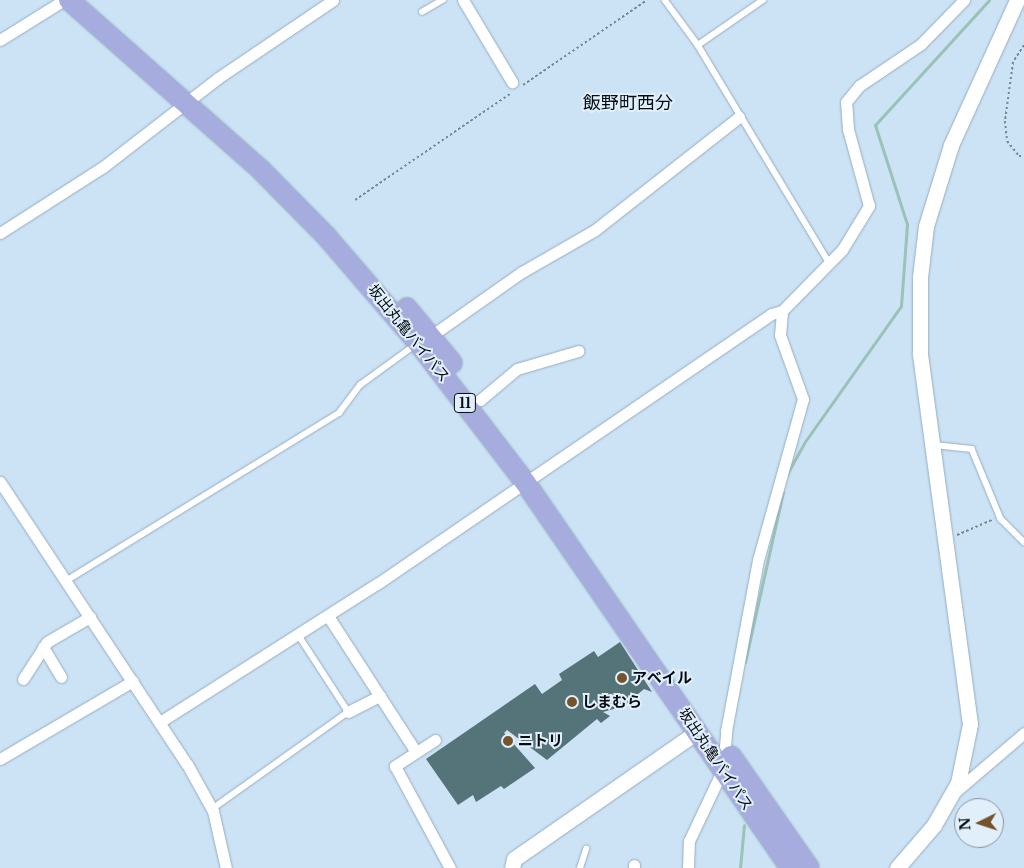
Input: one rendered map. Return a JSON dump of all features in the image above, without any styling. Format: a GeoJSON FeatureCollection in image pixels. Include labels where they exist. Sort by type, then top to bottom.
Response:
{"type":"FeatureCollection","features":[{"type":"Feature","properties":{"kind":"highway","name":"坂出丸亀バイパス"},"geometry":{"type":"LineString","coordinates":[[69,0],[193,98]]}},
{"type":"Feature","properties":{"kind":"highway","name":"坂出丸亀バイパス"},"geometry":{"type":"LineString","coordinates":[[91,0],[193,98],[327,238],[420,343],[530,479],[725,747],[809,868]]}},
{"type":"Feature","properties":{"kind":"highway","name":"坂出丸亀バイパス"},"geometry":{"type":"LineString","coordinates":[[420,343],[480,400],[697,732],[790,868]]}},
{"type":"Feature","properties":{"kind":"street"},"geometry":{"type":"LineString","coordinates":[[0,40],[64,0]]}},
{"type":"Feature","properties":{"kind":"street"},"geometry":{"type":"LineString","coordinates":[[0,233],[103,167],[193,98],[333,0]]}},
{"type":"Feature","properties":{"kind":"street"},"geometry":{"type":"LineString","coordinates":[[463,0],[512,82]]}},
{"type":"Feature","properties":{"kind":"street"},"geometry":{"type":"LineString","coordinates":[[160,722],[328,616],[771,314],[782,311],[851,240],[869,206],[848,129],[848,97],[921,44],[964,0]]}},
{"type":"Feature","properties":{"kind":"street"},"geometry":{"type":"LineString","coordinates":[[952,794],[964,765],[970,724],[932,445],[918,307],[926,226],[950,145],[1017,0]]}},
{"type":"Feature","properties":{"kind":"street"},"geometry":{"type":"LineString","coordinates":[[420,343],[522,272],[595,230],[739,117]]}},
{"type":"Feature","properties":{"kind":"street"},"geometry":{"type":"LineString","coordinates":[[688,868],[689,841],[723,769],[725,747],[758,560],[803,399],[780,335],[782,311]]}},
{"type":"Feature","properties":{"kind":"street"},"geometry":{"type":"LineString","coordinates":[[480,400],[516,369],[578,351]]}},
{"type":"Feature","properties":{"kind":"street"},"geometry":{"type":"LineString","coordinates":[[0,482],[160,722],[212,809],[226,868]]}},
{"type":"Feature","properties":{"kind":"street"},"geometry":{"type":"LineString","coordinates":[[328,616],[416,752]]}},
{"type":"Feature","properties":{"kind":"street"},"geometry":{"type":"LineString","coordinates":[[23,680],[43,647],[90,617]]}},
{"type":"Feature","properties":{"kind":"street"},"geometry":{"type":"LineString","coordinates":[[43,647],[61,677]]}},
{"type":"Feature","properties":{"kind":"street"},"geometry":{"type":"LineString","coordinates":[[0,759],[133,681]]}},
{"type":"Feature","properties":{"kind":"street"},"geometry":{"type":"LineString","coordinates":[[348,712],[380,696]]}},
{"type":"Feature","properties":{"kind":"street"},"geometry":{"type":"LineString","coordinates":[[512,868],[514,859],[697,732]]}},
{"type":"Feature","properties":{"kind":"street"},"geometry":{"type":"LineString","coordinates":[[898,868],[952,794],[1024,733]]}},
{"type":"Feature","properties":{"kind":"street"},"geometry":{"type":"LineString","coordinates":[[435,740],[395,766],[450,868]]}},
{"type":"Feature","properties":{"kind":"lane"},"geometry":{"type":"LineString","coordinates":[[422,12],[443,0]]}},
{"type":"Feature","properties":{"kind":"lane"},"geometry":{"type":"LineString","coordinates":[[665,0],[698,45],[739,117],[828,262]]}},
{"type":"Feature","properties":{"kind":"lane"},"geometry":{"type":"LineString","coordinates":[[698,45],[763,0]]}},
{"type":"Feature","properties":{"kind":"lane"},"geometry":{"type":"LineString","coordinates":[[66,581],[340,413],[360,385],[420,343]]}},
{"type":"Feature","properties":{"kind":"lane"},"geometry":{"type":"LineString","coordinates":[[932,445],[972,449],[1000,516],[1024,542]]}},
{"type":"Feature","properties":{"kind":"lane"},"geometry":{"type":"LineString","coordinates":[[212,809],[348,712],[298,635]]}},
{"type":"Feature","properties":{"kind":"lane"},"geometry":{"type":"LineString","coordinates":[[580,868],[586,849]]}},
{"type":"Feature","properties":{"kind":"path"},"geometry":{"type":"LineString","coordinates":[[356,200],[646,0]]}},
{"type":"Feature","properties":{"kind":"path"},"geometry":{"type":"LineString","coordinates":[[1024,45],[1013,62],[1005,121],[1007,141],[1019,156],[1024,156]]}},
{"type":"Feature","properties":{"kind":"path"},"geometry":{"type":"LineString","coordinates":[[946,540],[1000,516]]}},
{"type":"Feature","properties":{"kind":"building","name":"ニトリ"},"geometry":{"type":"Polygon","coordinates":[[[620,642],[652,692],[644,689],[624,706],[603,712],[610,716],[601,723],[597,719],[547,760],[507,730],[504,733],[535,768],[504,789],[501,786],[476,802],[473,795],[458,805],[426,759],[535,684],[542,694],[562,680],[559,674],[594,651],[598,657],[620,642]]]}},
{"type":"Feature","properties":{"kind":"waterway"},"geometry":{"type":"LineString","coordinates":[[787,474],[804,443],[901,306],[907,224],[875,125],[989,0]]}},
{"type":"Feature","properties":{"kind":"waterway"},"geometry":{"type":"LineString","coordinates":[[745,662],[783,492]]}},
{"type":"Feature","properties":{"kind":"waterway"},"geometry":{"type":"LineString","coordinates":[[740,868],[744,825]]}},
{"type":"Feature","properties":{"kind":"place","name":"アベイル"},"geometry":{"type":"Point","coordinates":[622,678]}},
{"type":"Feature","properties":{"kind":"place","name":"しまむら"},"geometry":{"type":"Point","coordinates":[572,702]}},
{"type":"Feature","properties":{"kind":"place","name":"ニトリ"},"geometry":{"type":"Point","coordinates":[508,741]}},
{"type":"Feature","properties":{"kind":"district","name":"飯野町西分"},"geometry":{"type":"Point","coordinates":[628,103]}}]}
